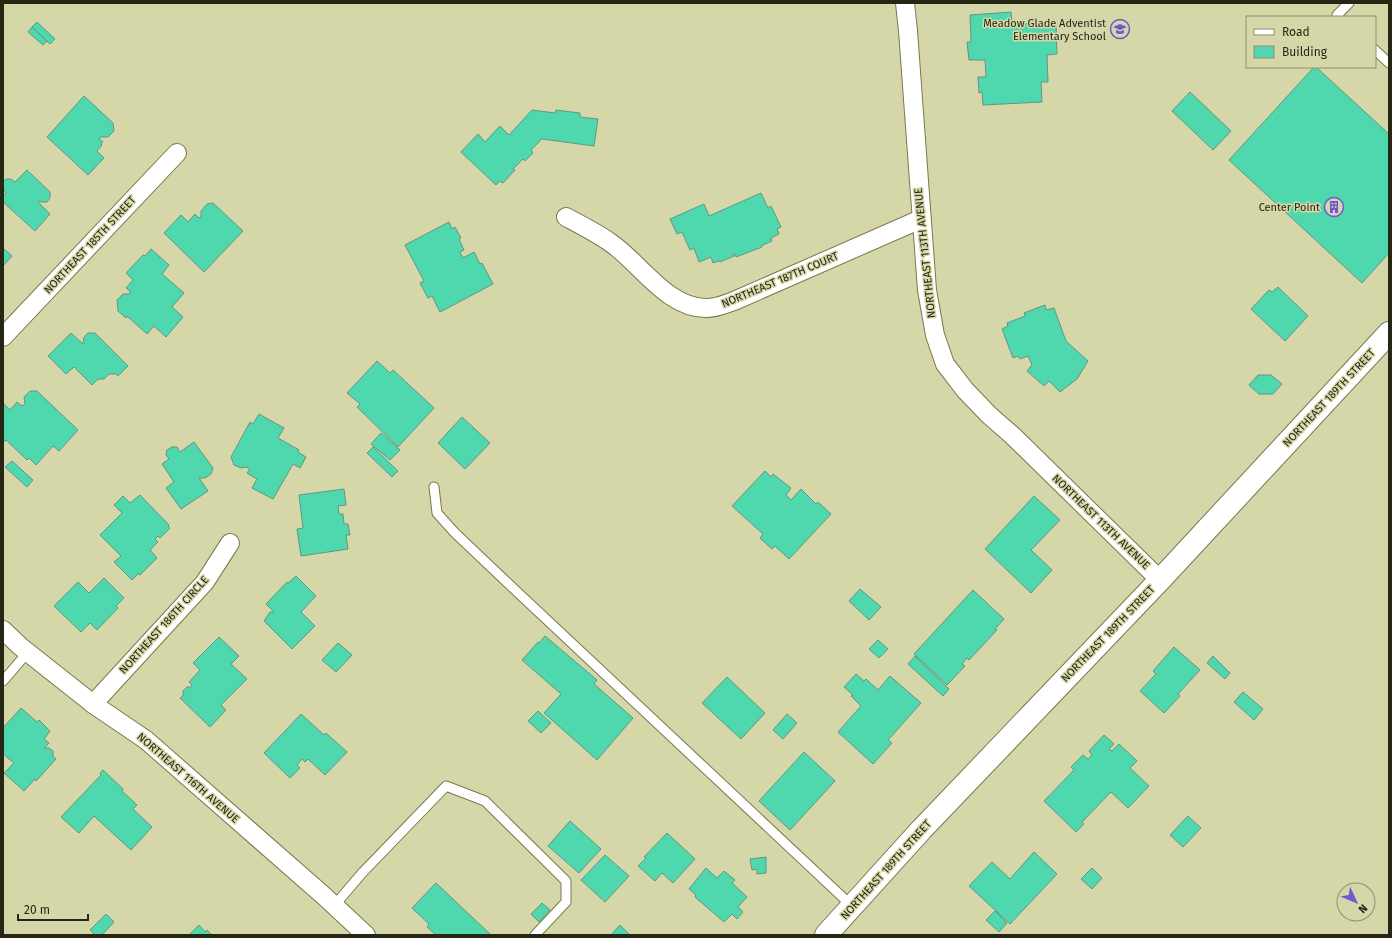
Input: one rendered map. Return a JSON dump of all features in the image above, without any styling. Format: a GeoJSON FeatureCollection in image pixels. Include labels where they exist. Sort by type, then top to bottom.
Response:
{"type":"FeatureCollection","features":[{"type":"Feature","properties":{"kind":"street","name":"NORTHEAST 113TH AVENUE"},"geometry":{"type":"LineString","coordinates":[[905,3],[927,290],[931,319],[945,364],[965,390],[1160,580]]}},
{"type":"Feature","properties":{"kind":"street","name":"NORTHEAST 185TH STREET"},"geometry":{"type":"LineString","coordinates":[[3,337],[177,152]]}},
{"type":"Feature","properties":{"kind":"street","name":"NORTHEAST 187TH COURT"},"geometry":{"type":"LineString","coordinates":[[566,217],[611,242],[676,300],[697,307],[708,308],[734,301],[921,219]]}},
{"type":"Feature","properties":{"kind":"street","name":"NORTHEAST 189TH STREET"},"geometry":{"type":"LineString","coordinates":[[826,935],[921,830],[1160,580],[1389,333]]}},
{"type":"Feature","properties":{"kind":"street","name":"NORTHEAST 186TH CIRCLE"},"geometry":{"type":"LineString","coordinates":[[93,704],[205,582],[230,543]]}},
{"type":"Feature","properties":{"kind":"street","name":"NORTHEAST 116TH AVENUE"},"geometry":{"type":"LineString","coordinates":[[3,630],[93,704],[146,740],[366,935]]}},
{"type":"Feature","properties":{"kind":"lane"},"geometry":{"type":"LineString","coordinates":[[1338,16],[1337,15],[1349,3]]}},
{"type":"Feature","properties":{"kind":"lane"},"geometry":{"type":"LineString","coordinates":[[1376,51],[1389,63]]}},
{"type":"Feature","properties":{"kind":"lane"},"geometry":{"type":"LineString","coordinates":[[434,487],[437,513],[455,532],[852,906]]}},
{"type":"Feature","properties":{"kind":"lane"},"geometry":{"type":"LineString","coordinates":[[3,681],[28,652]]}},
{"type":"Feature","properties":{"kind":"lane"},"geometry":{"type":"LineString","coordinates":[[334,906],[363,872],[446,786],[485,801],[566,881],[566,902],[535,935]]}},
{"type":"Feature","properties":{"kind":"building"},"geometry":{"type":"Polygon","coordinates":[[[1011,12],[1012,22],[1023,21],[1023,24],[1056,22],[1057,54],[1047,55],[1048,82],[1041,82],[1042,102],[983,105],[982,92],[979,93],[978,77],[986,77],[985,60],[969,60],[967,42],[971,42],[970,15],[1011,12]]]}},
{"type":"Feature","properties":{"kind":"building"},"geometry":{"type":"Polygon","coordinates":[[[37,22],[55,39],[50,44],[32,27],[37,22]]]}},
{"type":"Feature","properties":{"kind":"building"},"geometry":{"type":"Polygon","coordinates":[[[32,27],[47,41],[43,45],[28,32],[32,27]]]}},
{"type":"Feature","properties":{"kind":"building","name":"Center Point"},"geometry":{"type":"Polygon","coordinates":[[[1313,68],[1317,68],[1389,134],[1389,253],[1362,283],[1229,160],[1313,68]]]}},
{"type":"Feature","properties":{"kind":"building"},"geometry":{"type":"Polygon","coordinates":[[[1190,92],[1231,131],[1213,150],[1172,111],[1190,92]]]}},
{"type":"Feature","properties":{"kind":"building"},"geometry":{"type":"Polygon","coordinates":[[[84,96],[113,123],[114,131],[108,137],[101,137],[99,139],[103,142],[97,151],[104,158],[88,175],[47,137],[84,96]]]}},
{"type":"Feature","properties":{"kind":"building"},"geometry":{"type":"Polygon","coordinates":[[[532,110],[555,113],[556,110],[580,113],[580,117],[598,119],[594,146],[542,139],[531,150],[533,153],[525,161],[523,159],[513,169],[515,170],[503,183],[500,181],[496,185],[461,152],[478,134],[485,142],[500,126],[509,135],[532,110]]]}},
{"type":"Feature","properties":{"kind":"building"},"geometry":{"type":"Polygon","coordinates":[[[27,170],[50,192],[50,198],[47,202],[38,202],[50,214],[35,231],[3,202],[3,196],[6,193],[3,189],[3,182],[6,179],[11,179],[15,182],[27,170]]]}},
{"type":"Feature","properties":{"kind":"building"},"geometry":{"type":"Polygon","coordinates":[[[761,193],[768,208],[771,206],[781,227],[777,229],[779,234],[771,238],[772,241],[761,246],[762,247],[736,257],[735,254],[733,254],[734,256],[720,262],[713,263],[711,257],[699,262],[694,248],[690,250],[682,232],[677,234],[670,219],[704,204],[709,216],[761,193]]]}},
{"type":"Feature","properties":{"kind":"building"},"geometry":{"type":"Polygon","coordinates":[[[213,203],[243,231],[204,272],[164,233],[181,215],[188,222],[195,214],[199,218],[201,216],[201,211],[207,204],[213,203]]]}},
{"type":"Feature","properties":{"kind":"building"},"geometry":{"type":"Polygon","coordinates":[[[449,222],[452,229],[455,227],[461,238],[459,239],[464,250],[460,252],[463,258],[474,252],[480,264],[482,263],[493,284],[440,312],[432,296],[428,298],[420,283],[424,281],[405,245],[449,222]]]}},
{"type":"Feature","properties":{"kind":"building"},"geometry":{"type":"Polygon","coordinates":[[[3,248],[12,256],[3,266],[3,248]]]}},
{"type":"Feature","properties":{"kind":"building"},"geometry":{"type":"Polygon","coordinates":[[[151,249],[169,265],[162,274],[184,293],[172,307],[183,317],[166,337],[154,326],[147,334],[127,316],[126,318],[118,311],[117,300],[123,294],[128,294],[131,292],[126,288],[133,280],[126,273],[143,255],[145,256],[151,249]]]}},
{"type":"Feature","properties":{"kind":"building"},"geometry":{"type":"Polygon","coordinates":[[[1278,287],[1308,316],[1285,341],[1251,309],[1269,290],[1272,292],[1278,287]]]}},
{"type":"Feature","properties":{"kind":"building"},"geometry":{"type":"Polygon","coordinates":[[[1045,305],[1046,310],[1054,308],[1066,341],[1088,361],[1077,379],[1060,392],[1049,381],[1044,386],[1027,371],[1032,365],[1028,356],[1020,359],[1018,356],[1013,358],[1002,329],[1008,326],[1007,323],[1025,316],[1024,313],[1045,305]]]}},
{"type":"Feature","properties":{"kind":"building"},"geometry":{"type":"Polygon","coordinates":[[[71,333],[83,344],[84,337],[88,333],[95,333],[128,366],[118,376],[116,374],[109,374],[104,379],[98,379],[92,385],[74,367],[66,374],[48,356],[71,333]]]}},
{"type":"Feature","properties":{"kind":"building"},"geometry":{"type":"Polygon","coordinates":[[[377,361],[390,373],[393,370],[434,408],[398,447],[357,407],[360,404],[347,393],[377,361]]]}},
{"type":"Feature","properties":{"kind":"building"},"geometry":{"type":"Polygon","coordinates":[[[1258,375],[1271,375],[1282,384],[1273,394],[1259,394],[1249,385],[1258,375]]]}},
{"type":"Feature","properties":{"kind":"building"},"geometry":{"type":"Polygon","coordinates":[[[30,391],[37,391],[78,430],[59,451],[53,446],[36,465],[29,458],[27,460],[6,440],[3,443],[3,404],[10,410],[17,402],[22,406],[25,404],[24,397],[30,391]]]}},
{"type":"Feature","properties":{"kind":"building"},"geometry":{"type":"Polygon","coordinates":[[[259,414],[284,428],[278,438],[299,450],[298,452],[306,457],[300,468],[293,464],[273,499],[252,488],[257,479],[247,473],[250,469],[246,467],[241,468],[234,465],[231,457],[250,422],[253,424],[259,414]]]}},
{"type":"Feature","properties":{"kind":"building"},"geometry":{"type":"Polygon","coordinates":[[[462,417],[490,443],[465,469],[438,443],[462,417]]]}},
{"type":"Feature","properties":{"kind":"building"},"geometry":{"type":"Polygon","coordinates":[[[381,433],[400,450],[390,460],[371,444],[381,433]]]}},
{"type":"Feature","properties":{"kind":"building"},"geometry":{"type":"Polygon","coordinates":[[[194,442],[213,468],[211,474],[205,478],[199,478],[208,491],[181,509],[166,488],[174,482],[162,464],[169,459],[166,455],[167,450],[172,447],[177,447],[180,452],[194,442]]]}},
{"type":"Feature","properties":{"kind":"building"},"geometry":{"type":"Polygon","coordinates":[[[373,447],[398,471],[392,477],[367,453],[373,447]]]}},
{"type":"Feature","properties":{"kind":"building"},"geometry":{"type":"Polygon","coordinates":[[[12,461],[33,480],[27,487],[5,467],[12,461]]]}},
{"type":"Feature","properties":{"kind":"building"},"geometry":{"type":"Polygon","coordinates":[[[765,471],[771,477],[773,474],[791,488],[786,495],[791,500],[801,489],[816,504],[818,502],[831,514],[789,559],[775,546],[772,549],[760,538],[763,534],[732,506],[765,471]]]}},
{"type":"Feature","properties":{"kind":"building"},"geometry":{"type":"Polygon","coordinates":[[[344,489],[346,505],[338,506],[339,514],[343,514],[344,524],[348,524],[350,535],[346,535],[348,549],[301,556],[297,529],[303,528],[299,495],[344,489]]]}},
{"type":"Feature","properties":{"kind":"building"},"geometry":{"type":"Polygon","coordinates":[[[140,495],[169,525],[168,526],[170,528],[160,538],[158,536],[155,539],[158,542],[150,550],[157,558],[140,575],[138,574],[132,580],[114,562],[121,556],[100,535],[122,513],[114,505],[123,496],[130,503],[140,495]]]}},
{"type":"Feature","properties":{"kind":"building"},"geometry":{"type":"Polygon","coordinates":[[[1034,496],[1060,520],[1031,550],[1052,570],[1031,593],[985,549],[1034,496]]]}},
{"type":"Feature","properties":{"kind":"building"},"geometry":{"type":"Polygon","coordinates":[[[296,576],[316,596],[301,612],[315,626],[292,649],[264,621],[270,612],[274,612],[266,604],[287,582],[288,583],[296,576]]]}},
{"type":"Feature","properties":{"kind":"building"},"geometry":{"type":"Polygon","coordinates":[[[104,578],[124,598],[116,606],[118,608],[97,630],[90,623],[81,632],[54,606],[78,582],[89,593],[104,578]]]}},
{"type":"Feature","properties":{"kind":"building"},"geometry":{"type":"Polygon","coordinates":[[[860,589],[881,607],[869,620],[849,601],[860,589]]]}},
{"type":"Feature","properties":{"kind":"building"},"geometry":{"type":"Polygon","coordinates":[[[973,590],[1004,619],[995,629],[997,630],[969,660],[967,658],[962,664],[965,666],[947,685],[914,654],[973,590]]]}},
{"type":"Feature","properties":{"kind":"building"},"geometry":{"type":"Polygon","coordinates":[[[545,636],[597,680],[594,684],[633,718],[597,760],[544,713],[561,694],[522,660],[545,636]]]}},
{"type":"Feature","properties":{"kind":"building"},"geometry":{"type":"Polygon","coordinates":[[[219,637],[239,656],[231,664],[247,679],[221,705],[226,710],[210,727],[180,698],[183,696],[183,691],[187,687],[191,687],[192,685],[189,682],[200,670],[193,663],[219,637]]]}},
{"type":"Feature","properties":{"kind":"building"},"geometry":{"type":"Polygon","coordinates":[[[878,640],[888,649],[879,658],[869,649],[878,640]]]}},
{"type":"Feature","properties":{"kind":"building"},"geometry":{"type":"Polygon","coordinates":[[[338,643],[352,655],[336,672],[322,660],[338,643]]]}},
{"type":"Feature","properties":{"kind":"building"},"geometry":{"type":"Polygon","coordinates":[[[1174,647],[1200,670],[1178,694],[1180,696],[1164,713],[1140,691],[1156,674],[1153,671],[1174,647]]]}},
{"type":"Feature","properties":{"kind":"building"},"geometry":{"type":"Polygon","coordinates":[[[915,656],[949,689],[943,696],[908,664],[915,656]]]}},
{"type":"Feature","properties":{"kind":"building"},"geometry":{"type":"Polygon","coordinates":[[[1213,656],[1230,673],[1225,679],[1207,663],[1213,656]]]}},
{"type":"Feature","properties":{"kind":"building"},"geometry":{"type":"Polygon","coordinates":[[[856,674],[864,681],[866,679],[878,690],[890,676],[921,703],[888,740],[892,743],[873,764],[838,732],[861,706],[851,696],[853,695],[844,687],[856,674]]]}},
{"type":"Feature","properties":{"kind":"building"},"geometry":{"type":"Polygon","coordinates":[[[727,677],[765,713],[741,739],[702,703],[727,677]]]}},
{"type":"Feature","properties":{"kind":"building"},"geometry":{"type":"Polygon","coordinates":[[[1243,692],[1263,709],[1254,720],[1234,702],[1243,692]]]}},
{"type":"Feature","properties":{"kind":"building"},"geometry":{"type":"Polygon","coordinates":[[[21,708],[37,722],[39,720],[50,731],[44,739],[49,743],[44,748],[49,748],[53,751],[53,756],[56,759],[36,781],[35,779],[24,791],[4,773],[14,763],[3,754],[3,728],[21,708]]]}},
{"type":"Feature","properties":{"kind":"building"},"geometry":{"type":"Polygon","coordinates":[[[538,711],[551,723],[541,733],[528,721],[538,711]]]}},
{"type":"Feature","properties":{"kind":"building"},"geometry":{"type":"Polygon","coordinates":[[[301,714],[324,735],[326,733],[347,752],[325,775],[308,759],[305,762],[302,759],[297,765],[300,768],[290,778],[264,753],[301,714]]]}},
{"type":"Feature","properties":{"kind":"building"},"geometry":{"type":"Polygon","coordinates":[[[787,714],[797,723],[783,739],[773,730],[787,714]]]}},
{"type":"Feature","properties":{"kind":"building"},"geometry":{"type":"Polygon","coordinates":[[[1104,735],[1114,744],[1109,749],[1112,751],[1119,744],[1137,761],[1130,768],[1149,786],[1128,808],[1111,792],[1082,822],[1084,824],[1076,832],[1044,801],[1074,770],[1071,767],[1083,755],[1088,759],[1092,755],[1089,751],[1104,735]]]}},
{"type":"Feature","properties":{"kind":"building"},"geometry":{"type":"Polygon","coordinates":[[[804,752],[835,781],[790,830],[759,801],[804,752]]]}},
{"type":"Feature","properties":{"kind":"building"},"geometry":{"type":"Polygon","coordinates":[[[103,770],[137,805],[133,809],[152,827],[131,850],[94,816],[79,833],[61,817],[101,775],[100,773],[103,770]]]}},
{"type":"Feature","properties":{"kind":"building"},"geometry":{"type":"Polygon","coordinates":[[[1188,816],[1201,828],[1183,847],[1170,835],[1188,816]]]}},
{"type":"Feature","properties":{"kind":"building"},"geometry":{"type":"Polygon","coordinates":[[[570,821],[601,849],[579,873],[548,846],[570,821]]]}},
{"type":"Feature","properties":{"kind":"building"},"geometry":{"type":"Polygon","coordinates":[[[667,833],[695,859],[673,883],[662,873],[655,881],[638,866],[646,858],[644,857],[667,833]]]}},
{"type":"Feature","properties":{"kind":"building"},"geometry":{"type":"Polygon","coordinates":[[[1034,852],[1057,874],[1010,924],[969,886],[992,862],[1010,879],[1034,852]]]}},
{"type":"Feature","properties":{"kind":"building"},"geometry":{"type":"Polygon","coordinates":[[[605,855],[629,876],[605,902],[581,880],[605,855]]]}},
{"type":"Feature","properties":{"kind":"building"},"geometry":{"type":"Polygon","coordinates":[[[766,857],[766,873],[757,874],[757,869],[752,870],[750,859],[766,857]]]}},
{"type":"Feature","properties":{"kind":"building"},"geometry":{"type":"Polygon","coordinates":[[[706,868],[717,878],[724,871],[735,880],[732,883],[747,897],[738,907],[743,912],[737,919],[732,914],[724,922],[695,897],[696,895],[689,889],[706,868]]]}},
{"type":"Feature","properties":{"kind":"building"},"geometry":{"type":"Polygon","coordinates":[[[1092,868],[1102,878],[1092,889],[1081,879],[1092,868]]]}},
{"type":"Feature","properties":{"kind":"building"},"geometry":{"type":"Polygon","coordinates":[[[436,883],[491,935],[436,935],[427,927],[429,924],[412,908],[436,883]]]}},
{"type":"Feature","properties":{"kind":"building"},"geometry":{"type":"Polygon","coordinates":[[[542,903],[550,910],[539,922],[531,914],[542,903]]]}},
{"type":"Feature","properties":{"kind":"building"},"geometry":{"type":"Polygon","coordinates":[[[995,911],[1007,923],[999,932],[986,920],[995,911]]]}},
{"type":"Feature","properties":{"kind":"building"},"geometry":{"type":"Polygon","coordinates":[[[106,914],[114,922],[102,935],[95,935],[90,930],[106,914]]]}},
{"type":"Feature","properties":{"kind":"building"},"geometry":{"type":"Polygon","coordinates":[[[199,925],[205,932],[207,930],[212,935],[189,935],[199,925]]]}},
{"type":"Feature","properties":{"kind":"building"},"geometry":{"type":"Polygon","coordinates":[[[620,925],[630,935],[611,935],[620,925]]]}},
{"type":"Feature","properties":{"kind":"place","name":"Meadow Glade Adventist Elementary School"},"geometry":{"type":"Point","coordinates":[1120,29]}},
{"type":"Feature","properties":{"kind":"place","name":"Center Point"},"geometry":{"type":"Point","coordinates":[1334,207]}}]}
